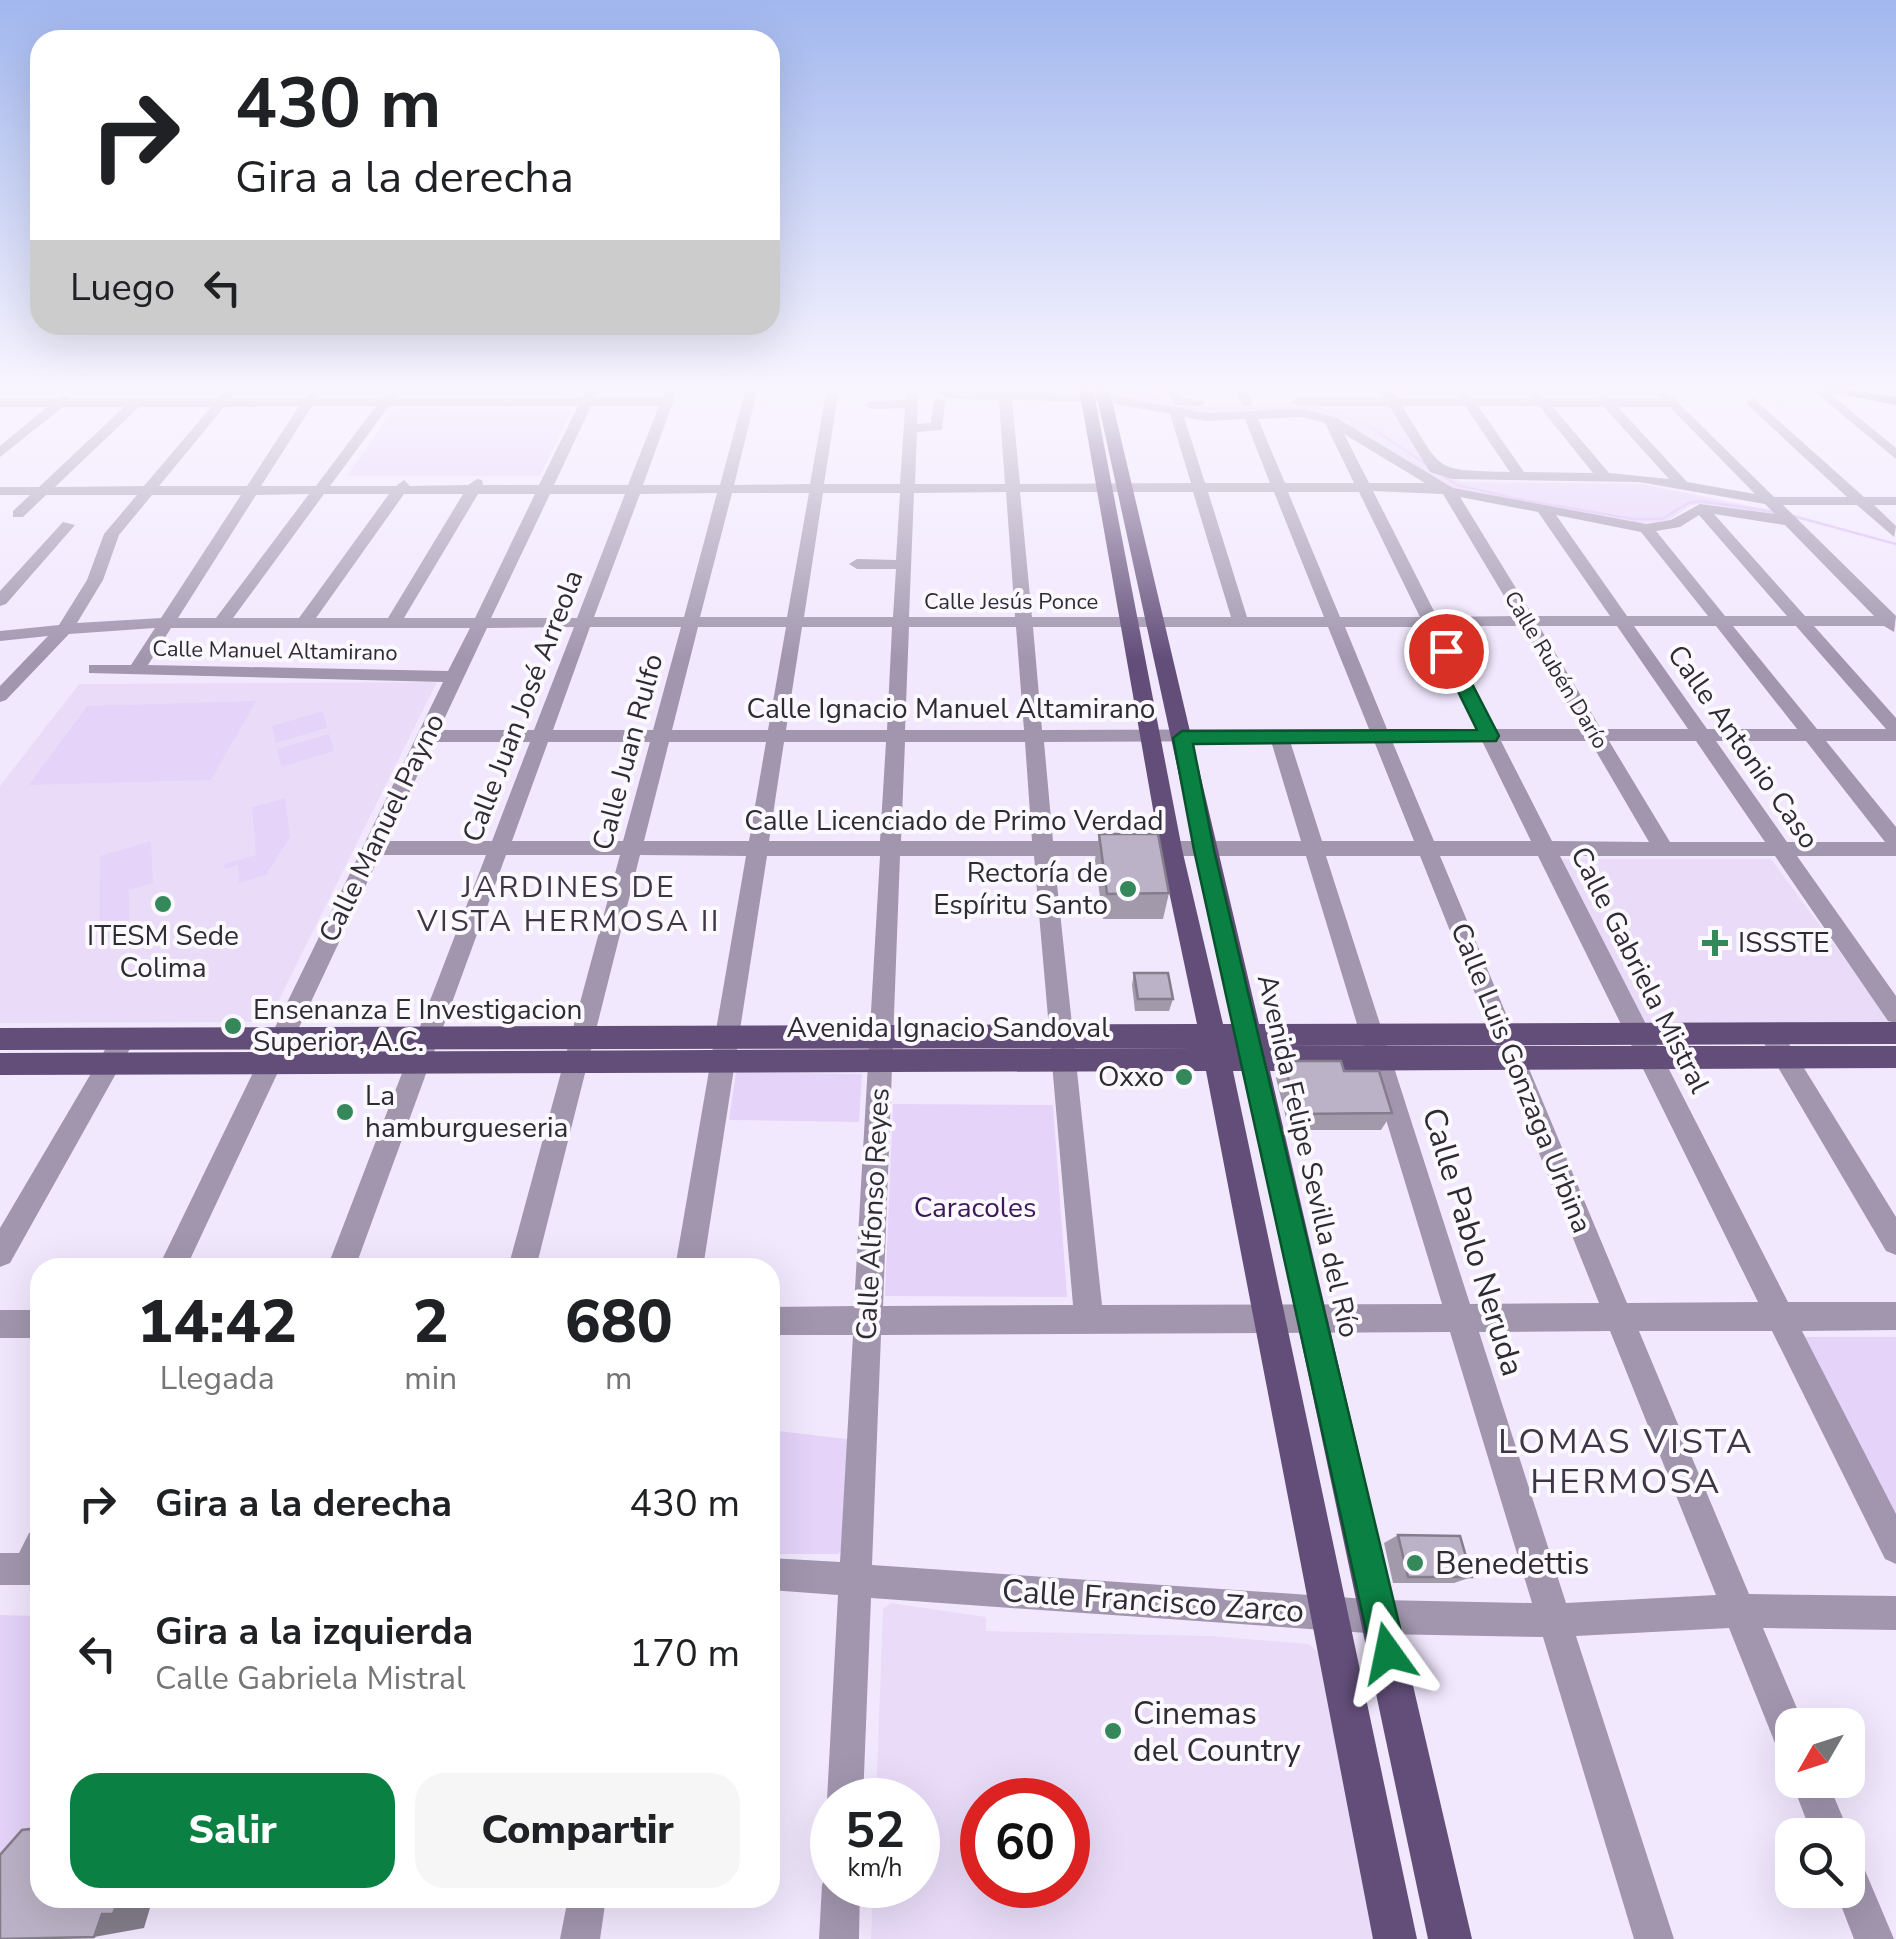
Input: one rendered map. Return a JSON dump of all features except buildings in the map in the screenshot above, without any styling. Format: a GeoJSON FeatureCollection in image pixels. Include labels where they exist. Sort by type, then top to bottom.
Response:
{"type":"FeatureCollection","features":[{"type":"Feature","properties":{"kind":"main road","name":"Avenida Felipe Sevilla del Río"},"geometry":{"type":"LineString","coordinates":[[1112,478],[1142,624],[1150,738],[1170,849],[1396,1939]]}},
{"type":"Feature","properties":{"kind":"main road","name":"Avenida Felipe Sevilla del Río"},"geometry":{"type":"LineString","coordinates":[[1142,624],[1182,738],[1450,1939]]}},
{"type":"Feature","properties":{"kind":"main road","name":"Avenida Ignacio Sandoval"},"geometry":{"type":"LineString","coordinates":[[1644,1046],[1770,1033],[1896,1033]]}},
{"type":"Feature","properties":{"kind":"main road","name":"Avenida Ignacio Sandoval"},"geometry":{"type":"LineString","coordinates":[[3,1050],[124,1038],[282,1037],[423,1050]]}},
{"type":"Feature","properties":{"kind":"main road","name":"Avenida Ignacio Sandoval"},"geometry":{"type":"LineString","coordinates":[[3,1050],[108,1064],[270,1063],[423,1050],[579,1049],[1644,1046],[1785,1057],[1896,1057]]}},
{"type":"Feature","properties":{"kind":"street"},"geometry":{"type":"LineString","coordinates":[[18,514],[55,478]]}},
{"type":"Feature","properties":{"kind":"street"},"geometry":{"type":"LineString","coordinates":[[0,696],[60,633],[95,580],[112,534],[157,478]]}},
{"type":"Feature","properties":{"kind":"street"},"geometry":{"type":"LineString","coordinates":[[136,670],[259,478]]}},
{"type":"Feature","properties":{"kind":"street"},"geometry":{"type":"LineString","coordinates":[[221,623],[328,478]]}},
{"type":"Feature","properties":{"kind":"street","name":"Calle Manuel Payno"},"geometry":{"type":"LineString","coordinates":[[177,1258],[550,478]]}},
{"type":"Feature","properties":{"kind":"street","name":"Calle Juan José Arreola"},"geometry":{"type":"LineString","coordinates":[[345,1258],[638,478]]}},
{"type":"Feature","properties":{"kind":"street","name":"Calle Juan Rulfo"},"geometry":{"type":"LineString","coordinates":[[525,1258],[728,478]]}},
{"type":"Feature","properties":{"kind":"street"},"geometry":{"type":"LineString","coordinates":[[691,1258],[817,478]]}},
{"type":"Feature","properties":{"kind":"street","name":"Calle Alfonso Reyes"},"geometry":{"type":"LineString","coordinates":[[846,1778],[908,478]]}},
{"type":"Feature","properties":{"kind":"street"},"geometry":{"type":"LineString","coordinates":[[1018,478],[1024,624],[1060,1048],[1089,1320]]}},
{"type":"Feature","properties":{"kind":"street"},"geometry":{"type":"LineString","coordinates":[[1197,478],[1241,624]]}},
{"type":"Feature","properties":{"kind":"street","name":"Calle Luis Gonzaga Urbina"},"geometry":{"type":"LineString","coordinates":[[1276,478],[1779,1708]]}},
{"type":"Feature","properties":{"kind":"street","name":"Calle Gabriela Mistral"},"geometry":{"type":"LineString","coordinates":[[1359,478],[1896,1548]]}},
{"type":"Feature","properties":{"kind":"street"},"geometry":{"type":"LineString","coordinates":[[1435,478],[1545,511],[1646,528],[1675,524],[1700,508],[1790,520]]}},
{"type":"Feature","properties":{"kind":"street","name":"Calle Rubén Darío"},"geometry":{"type":"LineString","coordinates":[[1440,478],[1664,849]]}},
{"type":"Feature","properties":{"kind":"street"},"geometry":{"type":"LineString","coordinates":[[0,483],[46,487],[1364,488],[1496,478]]}},
{"type":"Feature","properties":{"kind":"street"},"geometry":{"type":"LineString","coordinates":[[1641,478],[1773,504],[1896,501]]}},
{"type":"Feature","properties":{"kind":"street"},"geometry":{"type":"LineString","coordinates":[[1677,478],[1686,488]]}},
{"type":"Feature","properties":{"kind":"street"},"geometry":{"type":"LineString","coordinates":[[1748,478],[1893,624]]}},
{"type":"Feature","properties":{"kind":"street"},"geometry":{"type":"LineString","coordinates":[[1837,478],[1894,532]]}},
{"type":"Feature","properties":{"kind":"street"},"geometry":{"type":"LineString","coordinates":[[304,623],[403,486]]}},
{"type":"Feature","properties":{"kind":"street"},"geometry":{"type":"LineString","coordinates":[[0,491],[46,487]]}},
{"type":"Feature","properties":{"kind":"street"},"geometry":{"type":"LineString","coordinates":[[392,623],[475,487]]}},
{"type":"Feature","properties":{"kind":"street"},"geometry":{"type":"LineString","coordinates":[[1700,508],[1896,732]]}},
{"type":"Feature","properties":{"kind":"street","name":"Calle Antonio Caso"},"geometry":{"type":"LineString","coordinates":[[1545,511],[1896,1014]]}},
{"type":"Feature","properties":{"kind":"street"},"geometry":{"type":"LineString","coordinates":[[0,601],[68,526]]}},
{"type":"Feature","properties":{"kind":"street"},"geometry":{"type":"LineString","coordinates":[[1646,528],[1896,845]]}},
{"type":"Feature","properties":{"kind":"street"},"geometry":{"type":"LineString","coordinates":[[857,564],[904,565]]}},
{"type":"Feature","properties":{"kind":"street","name":"Calle Jesús Ponce"},"geometry":{"type":"LineString","coordinates":[[0,638],[166,622],[1893,624]]}},
{"type":"Feature","properties":{"kind":"street","name":"Calle Manuel Altamirano"},"geometry":{"type":"LineString","coordinates":[[95,669],[455,676]]}},
{"type":"Feature","properties":{"kind":"street","name":"Calle Ignacio Manuel Altamirano"},"geometry":{"type":"LineString","coordinates":[[426,736],[1182,738],[1812,736],[1896,732]]}},
{"type":"Feature","properties":{"kind":"street","name":"Calle Pablo Neruda"},"geometry":{"type":"LineString","coordinates":[[1279,737],[1654,1939]]}},
{"type":"Feature","properties":{"kind":"street","name":"Calle Licenciado de Primo Verdad"},"geometry":{"type":"LineString","coordinates":[[372,848],[1314,850],[1780,849],[1896,845]]}},
{"type":"Feature","properties":{"kind":"street"},"geometry":{"type":"LineString","coordinates":[[1770,1033],[1896,1242]]}},
{"type":"Feature","properties":{"kind":"street"},"geometry":{"type":"LineString","coordinates":[[0,1254],[124,1038]]}},
{"type":"Feature","properties":{"kind":"street"},"geometry":{"type":"LineString","coordinates":[[780,1321],[1896,1316]]}},
{"type":"Feature","properties":{"kind":"street"},"geometry":{"type":"LineString","coordinates":[[0,1324],[30,1324]]}},
{"type":"Feature","properties":{"kind":"street","name":"Calle Francisco Zarco"},"geometry":{"type":"LineString","coordinates":[[780,1575],[1381,1617],[1554,1620],[1740,1611],[1896,1613]]}},
{"type":"Feature","properties":{"kind":"street"},"geometry":{"type":"LineString","coordinates":[[580,1939],[585,1908]]}},
{"type":"Feature","properties":{"kind":"street"},"geometry":{"type":"LineString","coordinates":[[838,1939],[840,1908]]}},
{"type":"Feature","properties":{"kind":"street"},"geometry":{"type":"LineString","coordinates":[[1862,1908],[1874,1939]]}},
{"type":"Feature","properties":{"kind":"shaded area","name":"ITESM Sede Colima"},"geometry":{"type":"Polygon","coordinates":[[[437,682],[268,1022],[0,1023],[0,786],[79,684],[437,682]]]}},
{"type":"Feature","properties":{"kind":"shaded area","name":"ISSSTE"},"geometry":{"type":"Polygon","coordinates":[[[1559,859],[1771,859],[1892,1023],[1646,1030],[1559,859]]]}},
{"type":"Feature","properties":{"kind":"shaded area"},"geometry":{"type":"Polygon","coordinates":[[[891,1603],[986,1617],[986,1631],[1211,1636],[1309,1644],[1322,1656],[1378,1939],[871,1939],[872,1908],[940,1908],[940,1778],[877,1778],[883,1609],[891,1603]]]}},
{"type":"Feature","properties":{"kind":"green space"},"geometry":{"type":"Polygon","coordinates":[[[1434,478],[1642,484],[1775,511],[1780,516],[1703,504],[1691,505],[1668,521],[1632,524],[1457,491],[1434,478]]]}},
{"type":"Feature","properties":{"kind":"green space"},"geometry":{"type":"Polygon","coordinates":[[[256,701],[211,780],[29,785],[87,706],[256,701]]]}},
{"type":"Feature","properties":{"kind":"green space"},"geometry":{"type":"Polygon","coordinates":[[[323,711],[327,728],[276,743],[272,726],[323,711]]]}},
{"type":"Feature","properties":{"kind":"green space"},"geometry":{"type":"Polygon","coordinates":[[[329,734],[334,751],[281,767],[277,749],[329,734]]]}},
{"type":"Feature","properties":{"kind":"green space"},"geometry":{"type":"Polygon","coordinates":[[[285,798],[290,837],[266,875],[239,883],[238,865],[225,869],[224,864],[256,855],[252,807],[285,798]]]}},
{"type":"Feature","properties":{"kind":"green space"},"geometry":{"type":"Polygon","coordinates":[[[151,841],[153,883],[129,890],[129,934],[99,943],[100,856],[151,841]]]}},
{"type":"Feature","properties":{"kind":"green space"},"geometry":{"type":"Polygon","coordinates":[[[736,1072],[862,1074],[859,1122],[729,1120],[736,1072]]]}},
{"type":"Feature","properties":{"kind":"green space","name":"Caracoles"},"geometry":{"type":"Polygon","coordinates":[[[893,1104],[1053,1105],[1067,1297],[885,1296],[893,1104]]]}},
{"type":"Feature","properties":{"kind":"green space"},"geometry":{"type":"Polygon","coordinates":[[[1796,1337],[1896,1337],[1896,1533],[1796,1337]]]}},
{"type":"Feature","properties":{"kind":"green space"},"geometry":{"type":"Polygon","coordinates":[[[780,1431],[855,1440],[848,1544],[838,1554],[780,1554],[780,1431]]]}},
{"type":"Feature","properties":{"kind":"green space"},"geometry":{"type":"Polygon","coordinates":[[[0,1615],[30,1616],[30,1876],[0,1939],[0,1615]]]}},
{"type":"Feature","properties":{"kind":"waterway"},"geometry":{"type":"LineString","coordinates":[[1447,478],[1457,485],[1518,499],[1633,519],[1662,519],[1688,503],[1700,501],[1774,512]]}},
{"type":"Feature","properties":{"kind":"waterway"},"geometry":{"type":"LineString","coordinates":[[1793,516],[1896,544]]}},
{"type":"Feature","properties":{"kind":"place","name":"Rectoría de Espíritu Santo"},"geometry":{"type":"Point","coordinates":[1128,889]}},
{"type":"Feature","properties":{"kind":"place","name":"ITESM Sede Colima"},"geometry":{"type":"Point","coordinates":[163,904]}},
{"type":"Feature","properties":{"kind":"place","name":"ISSSTE"},"geometry":{"type":"Point","coordinates":[1715,943]}},
{"type":"Feature","properties":{"kind":"place","name":"Ensenanza E Investigacion Superior, A.C."},"geometry":{"type":"Point","coordinates":[233,1026]}},
{"type":"Feature","properties":{"kind":"place","name":"Oxxo"},"geometry":{"type":"Point","coordinates":[1184,1077]}},
{"type":"Feature","properties":{"kind":"place","name":"La hamburgueseria"},"geometry":{"type":"Point","coordinates":[345,1112]}},
{"type":"Feature","properties":{"kind":"place","name":"Benedettis"},"geometry":{"type":"Point","coordinates":[1415,1563]}},
{"type":"Feature","properties":{"kind":"place","name":"Cinemas del Country"},"geometry":{"type":"Point","coordinates":[1113,1731]}},
{"type":"Feature","properties":{"kind":"district","name":"JARDINES DE VISTA HERMOSA II"},"geometry":{"type":"Point","coordinates":[569,904]}},
{"type":"Feature","properties":{"kind":"district","name":"LOMAS VISTA HERMOSA"},"geometry":{"type":"Point","coordinates":[1626,1461]}},
{"type":"Feature","properties":{"kind":"route"},"geometry":{"type":"LineString","coordinates":[[1388,1653],[1204,850],[1182,738],[1489,736],[1446,651]]}}]}
